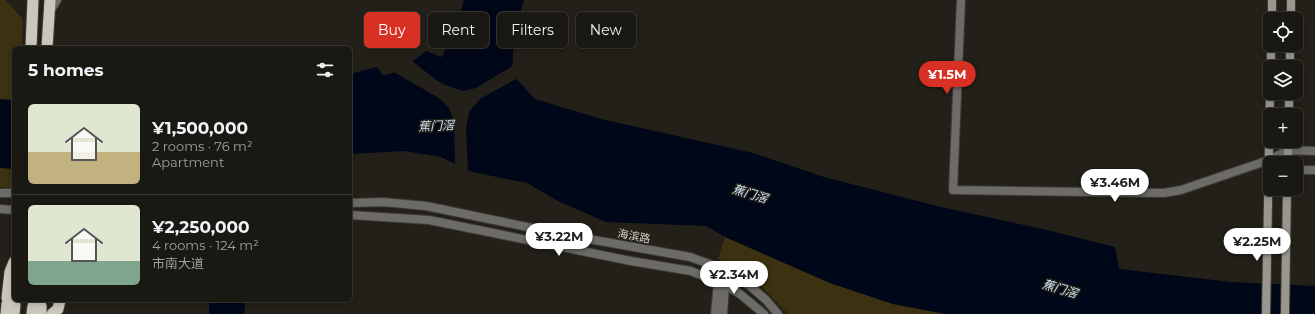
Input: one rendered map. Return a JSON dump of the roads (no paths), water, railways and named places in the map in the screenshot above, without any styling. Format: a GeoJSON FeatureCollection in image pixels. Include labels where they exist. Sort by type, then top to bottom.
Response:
{"type":"FeatureCollection","features":[{"type":"Feature","properties":{"kind":"highway"},"geometry":{"type":"LineString","coordinates":[[47,46],[50,0]]}},
{"type":"Feature","properties":{"kind":"highway"},"geometry":{"type":"LineString","coordinates":[[31,46],[33,1]]}},
{"type":"Feature","properties":{"kind":"highway"},"geometry":{"type":"LineString","coordinates":[[10,307],[10,272],[12,267]]}},
{"type":"Feature","properties":{"kind":"highway"},"geometry":{"type":"LineString","coordinates":[[52,314],[58,309],[60,302]]}},
{"type":"Feature","properties":{"kind":"main road"},"geometry":{"type":"LineString","coordinates":[[1272,0],[1272,12]]}},
{"type":"Feature","properties":{"kind":"main road"},"geometry":{"type":"LineString","coordinates":[[1291,0],[1291,12]]}},
{"type":"Feature","properties":{"kind":"main road"},"geometry":{"type":"LineString","coordinates":[[1270,100],[1271,156]]}},
{"type":"Feature","properties":{"kind":"main road"},"geometry":{"type":"LineString","coordinates":[[1288,150],[1288,156]]}},
{"type":"Feature","properties":{"kind":"main road"},"geometry":{"type":"LineString","coordinates":[[1266,314],[1269,196]]}},
{"type":"Feature","properties":{"kind":"main road"},"geometry":{"type":"LineString","coordinates":[[1285,314],[1287,196]]}},
{"type":"Feature","properties":{"kind":"street"},"geometry":{"type":"LineString","coordinates":[[49,14],[57,0]]}},
{"type":"Feature","properties":{"kind":"street"},"geometry":{"type":"LineString","coordinates":[[961,0],[953,190],[1164,194],[1263,164]]}},
{"type":"Feature","properties":{"kind":"street"},"geometry":{"type":"LineString","coordinates":[[1280,156],[1288,150],[1315,151]]}},
{"type":"Feature","properties":{"kind":"street"},"geometry":{"type":"LineString","coordinates":[[1303,170],[1315,170]]}},
{"type":"Feature","properties":{"kind":"street"},"geometry":{"type":"LineString","coordinates":[[0,193],[12,193]]}},
{"type":"Feature","properties":{"kind":"street","name":"海滨路"},"geometry":{"type":"LineString","coordinates":[[352,203],[383,202],[426,206],[566,235],[690,257],[726,270],[749,285],[766,300],[778,314]]}},
{"type":"Feature","properties":{"kind":"street"},"geometry":{"type":"LineString","coordinates":[[0,209],[12,210]]}},
{"type":"Feature","properties":{"kind":"street"},"geometry":{"type":"LineString","coordinates":[[352,215],[430,220],[631,261],[691,271],[722,283],[740,294],[764,314]]}},
{"type":"Feature","properties":{"kind":"street"},"geometry":{"type":"LineString","coordinates":[[715,314],[726,270]]}},
{"type":"Feature","properties":{"kind":"street"},"geometry":{"type":"LineString","coordinates":[[722,283],[723,314]]}},
{"type":"Feature","properties":{"kind":"water","name":"蕉门滘"},"geometry":{"type":"Polygon","coordinates":[[[464,0],[524,0],[521,12],[497,12],[497,48],[513,48],[512,74],[535,99],[601,119],[753,153],[824,177],[937,206],[1047,230],[1115,247],[1119,269],[1231,282],[1315,286],[1315,314],[946,314],[893,304],[830,283],[725,237],[706,226],[606,222],[558,201],[527,183],[472,172],[441,157],[404,151],[352,154],[352,73],[377,67],[382,75],[387,75],[399,70],[426,51],[442,57],[446,48],[489,48],[489,12],[460,12],[464,0]]]}},
{"type":"Feature","properties":{"kind":"water"},"geometry":{"type":"Polygon","coordinates":[[[0,99],[12,100],[12,169],[0,168],[0,99]]]}},
{"type":"Feature","properties":{"kind":"water"},"geometry":{"type":"Polygon","coordinates":[[[209,302],[246,302],[244,314],[209,314],[209,302]]]}}]}
